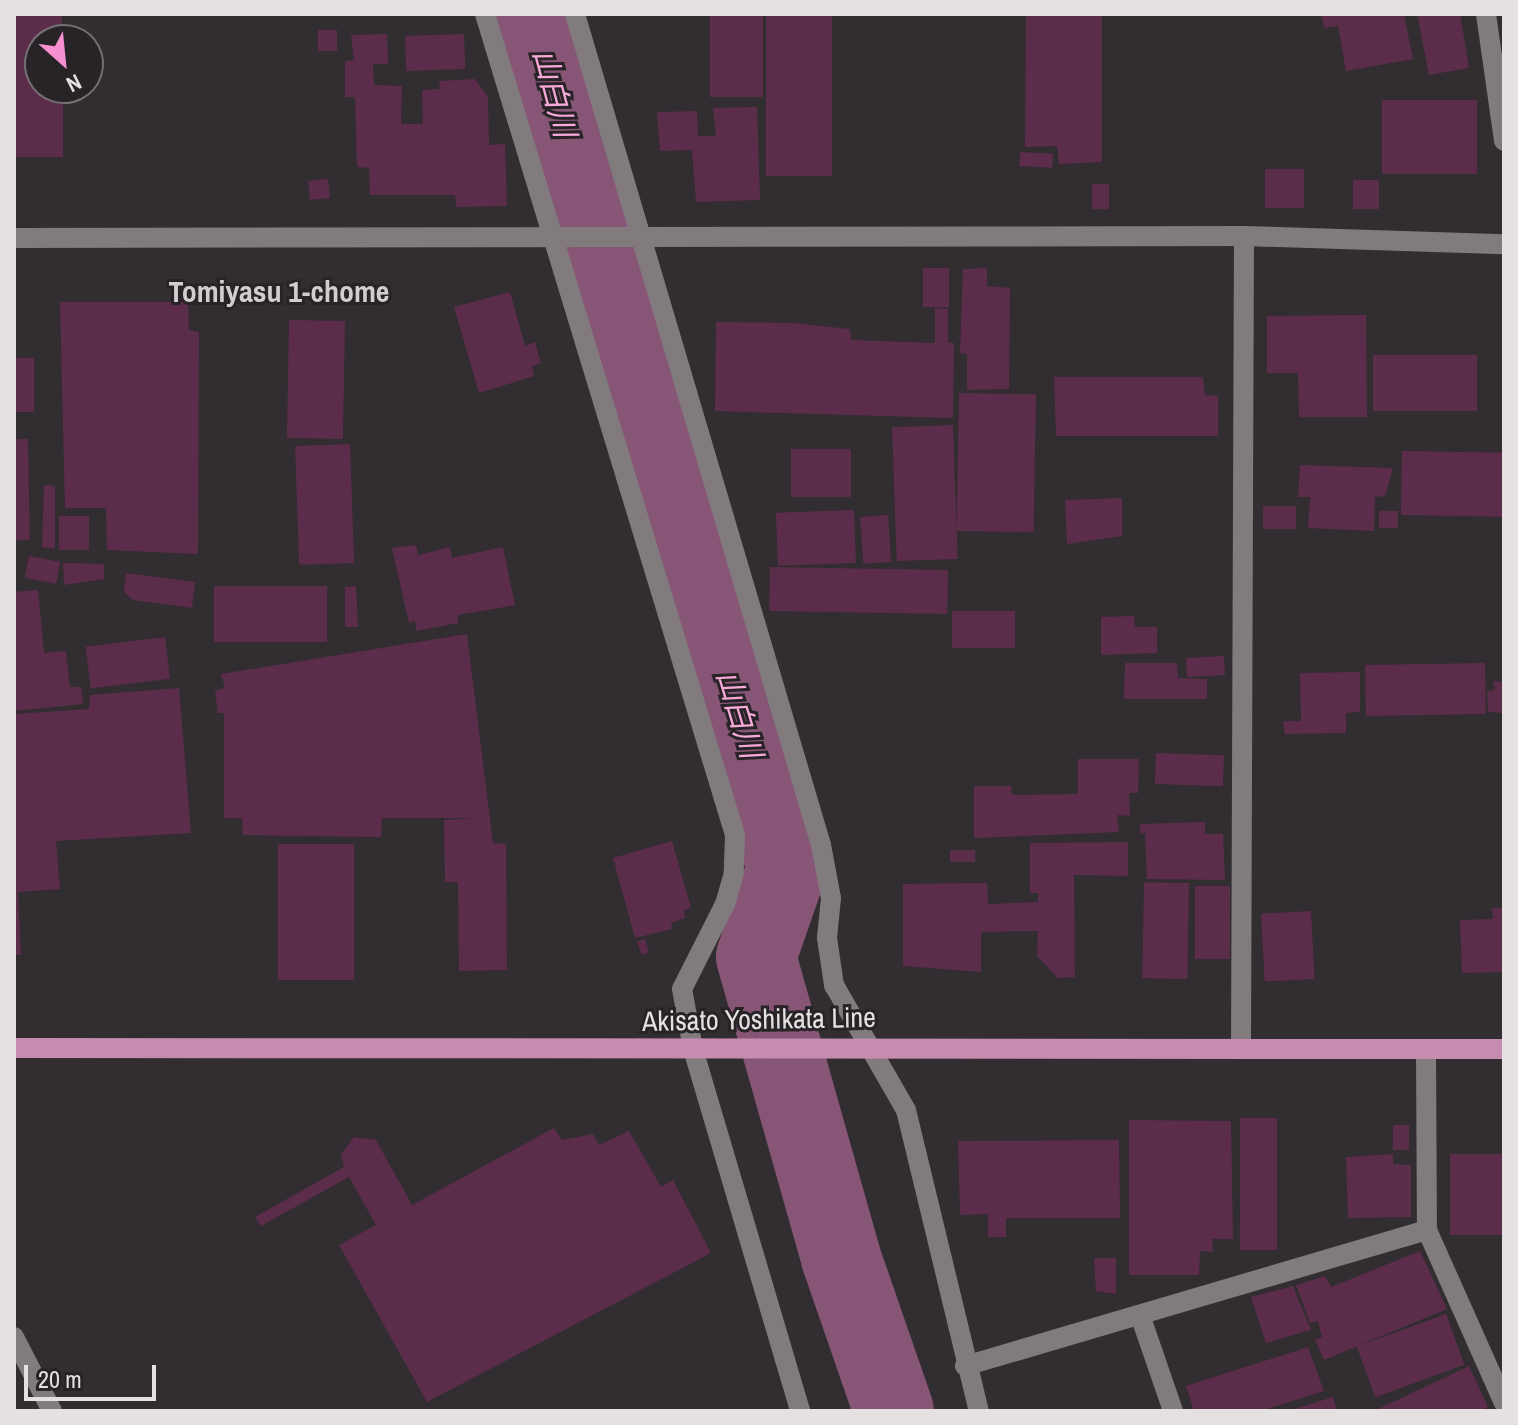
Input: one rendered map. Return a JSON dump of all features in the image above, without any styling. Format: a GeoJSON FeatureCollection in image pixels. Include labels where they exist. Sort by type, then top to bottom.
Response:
{"type":"FeatureCollection","features":[{"type":"Feature","properties":{"kind":"main road","name":"Akisato Yoshikata Line"},"geometry":{"type":"LineString","coordinates":[[14,1048],[693,1049],[817,1045],[1504,1049]]}},
{"type":"Feature","properties":{"kind":"street"},"geometry":{"type":"LineString","coordinates":[[485,14],[735,835],[734,873],[725,904],[682,989],[693,1049],[800,1411]]}},
{"type":"Feature","properties":{"kind":"street"},"geometry":{"type":"LineString","coordinates":[[575,14],[828,873],[827,938],[834,985],[906,1110],[965,1366],[979,1411]]}},
{"type":"Feature","properties":{"kind":"street"},"geometry":{"type":"LineString","coordinates":[[1486,14],[1498,46],[1504,141]]}},
{"type":"Feature","properties":{"kind":"street"},"geometry":{"type":"LineString","coordinates":[[14,238],[643,240],[1244,236],[1504,244]]}},
{"type":"Feature","properties":{"kind":"street"},"geometry":{"type":"LineString","coordinates":[[1241,1049],[1244,236]]}},
{"type":"Feature","properties":{"kind":"street"},"geometry":{"type":"LineString","coordinates":[[1426,1050],[1427,1230],[1504,1403]]}},
{"type":"Feature","properties":{"kind":"street"},"geometry":{"type":"LineString","coordinates":[[965,1366],[1427,1230]]}},
{"type":"Feature","properties":{"kind":"street"},"geometry":{"type":"LineString","coordinates":[[1140,1315],[1173,1411]]}},
{"type":"Feature","properties":{"kind":"street"},"geometry":{"type":"LineString","coordinates":[[14,1337],[52,1411]]}},
{"type":"Feature","properties":{"kind":"building"},"geometry":{"type":"Polygon","coordinates":[[[14,14],[62,14],[62,24],[24,24],[24,104],[63,104],[63,157],[14,157],[14,14]]]}},
{"type":"Feature","properties":{"kind":"building"},"geometry":{"type":"Polygon","coordinates":[[[710,14],[763,14],[763,97],[710,97],[710,14]]]}},
{"type":"Feature","properties":{"kind":"building"},"geometry":{"type":"Polygon","coordinates":[[[766,14],[832,14],[832,176],[766,176],[766,14]]]}},
{"type":"Feature","properties":{"kind":"building"},"geometry":{"type":"Polygon","coordinates":[[[1026,14],[1102,14],[1102,162],[1059,164],[1057,146],[1025,147],[1026,14]]]}},
{"type":"Feature","properties":{"kind":"building"},"geometry":{"type":"Polygon","coordinates":[[[1321,14],[1404,14],[1413,59],[1346,71],[1338,26],[1324,28],[1321,14]]]}},
{"type":"Feature","properties":{"kind":"building"},"geometry":{"type":"Polygon","coordinates":[[[1417,14],[1460,14],[1469,68],[1429,75],[1417,14]]]}},
{"type":"Feature","properties":{"kind":"building"},"geometry":{"type":"Polygon","coordinates":[[[318,30],[337,30],[337,51],[318,51],[318,30]]]}},
{"type":"Feature","properties":{"kind":"building"},"geometry":{"type":"Polygon","coordinates":[[[387,34],[388,64],[373,64],[374,85],[402,86],[401,124],[423,124],[422,90],[440,89],[439,81],[475,79],[488,97],[489,145],[505,144],[507,206],[456,207],[455,195],[370,195],[369,168],[357,167],[355,97],[345,97],[345,61],[354,60],[351,35],[387,34]]]}},
{"type":"Feature","properties":{"kind":"building"},"geometry":{"type":"Polygon","coordinates":[[[464,34],[465,69],[406,71],[405,36],[464,34]]]}},
{"type":"Feature","properties":{"kind":"building"},"geometry":{"type":"Polygon","coordinates":[[[1382,100],[1477,100],[1477,174],[1382,174],[1382,100]]]}},
{"type":"Feature","properties":{"kind":"building"},"geometry":{"type":"Polygon","coordinates":[[[757,107],[760,200],[696,202],[692,150],[660,151],[657,112],[697,111],[698,136],[716,136],[713,108],[757,107]]]}},
{"type":"Feature","properties":{"kind":"building"},"geometry":{"type":"Polygon","coordinates":[[[1020,152],[1053,154],[1052,168],[1019,166],[1020,152]]]}},
{"type":"Feature","properties":{"kind":"building"},"geometry":{"type":"Polygon","coordinates":[[[1265,169],[1304,169],[1304,208],[1265,208],[1265,169]]]}},
{"type":"Feature","properties":{"kind":"building"},"geometry":{"type":"Polygon","coordinates":[[[328,179],[330,198],[310,200],[308,181],[328,179]]]}},
{"type":"Feature","properties":{"kind":"building"},"geometry":{"type":"Polygon","coordinates":[[[1353,180],[1379,180],[1379,209],[1353,209],[1353,180]]]}},
{"type":"Feature","properties":{"kind":"building"},"geometry":{"type":"Polygon","coordinates":[[[1092,184],[1109,184],[1109,209],[1092,209],[1092,184]]]}},
{"type":"Feature","properties":{"kind":"building"},"geometry":{"type":"Polygon","coordinates":[[[923,268],[949,268],[949,307],[923,307],[923,268]]]}},
{"type":"Feature","properties":{"kind":"building"},"geometry":{"type":"Polygon","coordinates":[[[987,268],[987,286],[1010,288],[1009,389],[967,390],[967,354],[960,353],[963,269],[987,268]]]}},
{"type":"Feature","properties":{"kind":"building"},"geometry":{"type":"Polygon","coordinates":[[[510,292],[525,346],[535,342],[541,363],[532,366],[534,376],[479,393],[454,307],[510,292]]]}},
{"type":"Feature","properties":{"kind":"building"},"geometry":{"type":"Polygon","coordinates":[[[60,302],[188,302],[189,330],[199,332],[198,554],[107,550],[106,508],[65,508],[60,302]]]}},
{"type":"Feature","properties":{"kind":"building"},"geometry":{"type":"Polygon","coordinates":[[[935,308],[948,309],[948,343],[954,343],[953,418],[715,411],[716,322],[793,323],[850,329],[851,340],[935,343],[935,308]]]}},
{"type":"Feature","properties":{"kind":"building"},"geometry":{"type":"Polygon","coordinates":[[[1366,315],[1367,417],[1299,417],[1298,373],[1267,373],[1267,316],[1366,315]]]}},
{"type":"Feature","properties":{"kind":"building"},"geometry":{"type":"Polygon","coordinates":[[[289,320],[345,321],[343,439],[287,438],[289,320]]]}},
{"type":"Feature","properties":{"kind":"building"},"geometry":{"type":"Polygon","coordinates":[[[1373,355],[1477,355],[1477,411],[1373,411],[1373,355]]]}},
{"type":"Feature","properties":{"kind":"building"},"geometry":{"type":"Polygon","coordinates":[[[14,358],[34,358],[34,412],[14,412],[14,358]]]}},
{"type":"Feature","properties":{"kind":"building"},"geometry":{"type":"Polygon","coordinates":[[[1054,377],[1203,377],[1205,395],[1218,396],[1218,436],[1056,436],[1054,377]]]}},
{"type":"Feature","properties":{"kind":"building"},"geometry":{"type":"Polygon","coordinates":[[[959,393],[1036,394],[1034,532],[957,531],[959,393]]]}},
{"type":"Feature","properties":{"kind":"building"},"geometry":{"type":"Polygon","coordinates":[[[953,425],[958,559],[897,561],[892,427],[953,425]]]}},
{"type":"Feature","properties":{"kind":"building"},"geometry":{"type":"Polygon","coordinates":[[[14,439],[28,439],[30,540],[16,540],[14,439]]]}},
{"type":"Feature","properties":{"kind":"building"},"geometry":{"type":"Polygon","coordinates":[[[350,444],[354,563],[299,565],[295,446],[350,444]]]}},
{"type":"Feature","properties":{"kind":"building"},"geometry":{"type":"Polygon","coordinates":[[[791,449],[851,449],[851,497],[791,497],[791,449]]]}},
{"type":"Feature","properties":{"kind":"building"},"geometry":{"type":"Polygon","coordinates":[[[1402,451],[1504,453],[1503,517],[1401,515],[1402,451]]]}},
{"type":"Feature","properties":{"kind":"building"},"geometry":{"type":"Polygon","coordinates":[[[1300,465],[1393,468],[1385,496],[1375,497],[1374,531],[1308,528],[1310,497],[1298,497],[1300,465]]]}},
{"type":"Feature","properties":{"kind":"building"},"geometry":{"type":"Polygon","coordinates":[[[44,485],[55,486],[55,549],[42,547],[44,485]]]}},
{"type":"Feature","properties":{"kind":"building"},"geometry":{"type":"Polygon","coordinates":[[[1122,498],[1122,536],[1067,544],[1065,500],[1122,498]]]}},
{"type":"Feature","properties":{"kind":"building"},"geometry":{"type":"Polygon","coordinates":[[[1263,506],[1296,506],[1296,529],[1263,529],[1263,506]]]}},
{"type":"Feature","properties":{"kind":"building"},"geometry":{"type":"Polygon","coordinates":[[[854,510],[856,563],[778,566],[776,513],[854,510]]]}},
{"type":"Feature","properties":{"kind":"building"},"geometry":{"type":"Polygon","coordinates":[[[1379,511],[1398,511],[1398,528],[1379,528],[1379,511]]]}},
{"type":"Feature","properties":{"kind":"building"},"geometry":{"type":"Polygon","coordinates":[[[888,515],[891,562],[863,564],[860,517],[888,515]]]}},
{"type":"Feature","properties":{"kind":"building"},"geometry":{"type":"Polygon","coordinates":[[[59,516],[89,516],[89,550],[59,550],[59,516]]]}},
{"type":"Feature","properties":{"kind":"building"},"geometry":{"type":"Polygon","coordinates":[[[416,545],[418,555],[450,547],[452,558],[503,547],[515,605],[458,615],[458,623],[416,631],[415,621],[409,623],[392,548],[416,545]]]}},
{"type":"Feature","properties":{"kind":"building"},"geometry":{"type":"Polygon","coordinates":[[[29,556],[60,562],[56,584],[25,578],[29,556]]]}},
{"type":"Feature","properties":{"kind":"building"},"geometry":{"type":"Polygon","coordinates":[[[63,563],[104,564],[104,579],[64,585],[63,563]]]}},
{"type":"Feature","properties":{"kind":"building"},"geometry":{"type":"Polygon","coordinates":[[[770,567],[948,570],[947,614],[769,611],[770,567]]]}},
{"type":"Feature","properties":{"kind":"building"},"geometry":{"type":"Polygon","coordinates":[[[126,573],[195,582],[192,608],[133,600],[124,592],[126,573]]]}},
{"type":"Feature","properties":{"kind":"building"},"geometry":{"type":"Polygon","coordinates":[[[214,586],[327,586],[327,642],[214,642],[214,586]]]}},
{"type":"Feature","properties":{"kind":"building"},"geometry":{"type":"Polygon","coordinates":[[[356,586],[358,627],[345,627],[345,587],[356,586]]]}},
{"type":"Feature","properties":{"kind":"building"},"geometry":{"type":"Polygon","coordinates":[[[38,590],[44,653],[66,651],[70,687],[81,687],[83,704],[14,711],[14,592],[38,590]]]}},
{"type":"Feature","properties":{"kind":"building"},"geometry":{"type":"Polygon","coordinates":[[[952,611],[1015,611],[1015,648],[952,648],[952,611]]]}},
{"type":"Feature","properties":{"kind":"building"},"geometry":{"type":"Polygon","coordinates":[[[1134,616],[1135,627],[1157,627],[1157,653],[1101,655],[1101,617],[1134,616]]]}},
{"type":"Feature","properties":{"kind":"building"},"geometry":{"type":"Polygon","coordinates":[[[467,634],[493,843],[506,844],[507,970],[459,971],[458,882],[445,882],[444,820],[475,818],[382,818],[381,837],[243,835],[242,818],[224,818],[224,713],[218,713],[215,691],[225,688],[221,674],[467,634]]]}},
{"type":"Feature","properties":{"kind":"building"},"geometry":{"type":"Polygon","coordinates":[[[165,637],[170,679],[91,688],[86,647],[165,637]]]}},
{"type":"Feature","properties":{"kind":"building"},"geometry":{"type":"Polygon","coordinates":[[[1224,656],[1225,675],[1187,677],[1186,658],[1224,656]]]}},
{"type":"Feature","properties":{"kind":"building"},"geometry":{"type":"Polygon","coordinates":[[[1125,663],[1177,663],[1178,678],[1207,679],[1207,699],[1124,699],[1125,663]]]}},
{"type":"Feature","properties":{"kind":"building"},"geometry":{"type":"Polygon","coordinates":[[[1485,663],[1486,714],[1366,716],[1365,665],[1485,663]]]}},
{"type":"Feature","properties":{"kind":"building"},"geometry":{"type":"Polygon","coordinates":[[[1360,672],[1360,712],[1346,713],[1346,733],[1285,734],[1283,721],[1301,721],[1300,673],[1360,672]]]}},
{"type":"Feature","properties":{"kind":"building"},"geometry":{"type":"Polygon","coordinates":[[[1493,681],[1504,682],[1504,713],[1488,712],[1487,691],[1495,690],[1493,681]]]}},
{"type":"Feature","properties":{"kind":"building"},"geometry":{"type":"Polygon","coordinates":[[[179,688],[191,833],[56,841],[60,889],[18,892],[21,955],[14,955],[14,714],[89,709],[90,695],[179,688]]]}},
{"type":"Feature","properties":{"kind":"building"},"geometry":{"type":"Polygon","coordinates":[[[1156,753],[1224,755],[1223,786],[1155,784],[1156,753]]]}},
{"type":"Feature","properties":{"kind":"building"},"geometry":{"type":"Polygon","coordinates":[[[1078,759],[1139,759],[1138,793],[1129,793],[1130,816],[1117,815],[1119,832],[974,838],[974,786],[1011,786],[1012,795],[1078,794],[1078,759]]]}},
{"type":"Feature","properties":{"kind":"building"},"geometry":{"type":"Polygon","coordinates":[[[1205,822],[1205,834],[1223,834],[1225,880],[1147,879],[1145,832],[1140,834],[1140,824],[1205,822]]]}},
{"type":"Feature","properties":{"kind":"building"},"geometry":{"type":"Polygon","coordinates":[[[672,841],[691,908],[684,910],[685,918],[671,923],[672,929],[635,938],[613,858],[672,841]]]}},
{"type":"Feature","properties":{"kind":"building"},"geometry":{"type":"Polygon","coordinates":[[[1128,842],[1128,876],[1074,875],[1075,977],[1058,978],[1037,956],[1038,931],[981,932],[981,972],[903,966],[903,884],[987,883],[988,904],[1038,902],[1038,893],[1030,893],[1030,843],[1128,842]]]}},
{"type":"Feature","properties":{"kind":"building"},"geometry":{"type":"Polygon","coordinates":[[[278,844],[354,844],[354,980],[278,980],[278,844]]]}},
{"type":"Feature","properties":{"kind":"building"},"geometry":{"type":"Polygon","coordinates":[[[950,850],[975,850],[975,862],[950,862],[950,850]]]}},
{"type":"Feature","properties":{"kind":"building"},"geometry":{"type":"Polygon","coordinates":[[[1144,882],[1189,883],[1187,979],[1142,978],[1144,882]]]}},
{"type":"Feature","properties":{"kind":"building"},"geometry":{"type":"Polygon","coordinates":[[[1195,886],[1230,886],[1230,959],[1195,959],[1195,886]]]}},
{"type":"Feature","properties":{"kind":"building"},"geometry":{"type":"Polygon","coordinates":[[[1492,908],[1504,908],[1504,972],[1462,973],[1460,920],[1493,919],[1492,908]]]}},
{"type":"Feature","properties":{"kind":"building"},"geometry":{"type":"Polygon","coordinates":[[[1311,911],[1315,979],[1265,982],[1261,914],[1311,911]]]}},
{"type":"Feature","properties":{"kind":"building"},"geometry":{"type":"Polygon","coordinates":[[[645,939],[649,952],[641,955],[637,941],[645,939]]]}},
{"type":"Feature","properties":{"kind":"building"},"geometry":{"type":"Polygon","coordinates":[[[1240,1118],[1277,1118],[1277,1250],[1240,1250],[1240,1118]]]}},
{"type":"Feature","properties":{"kind":"building"},"geometry":{"type":"Polygon","coordinates":[[[1129,1120],[1231,1121],[1233,1239],[1212,1239],[1213,1252],[1200,1251],[1199,1275],[1129,1275],[1129,1120]]]}},
{"type":"Feature","properties":{"kind":"building"},"geometry":{"type":"Polygon","coordinates":[[[1393,1125],[1409,1125],[1409,1150],[1393,1150],[1393,1125]]]}},
{"type":"Feature","properties":{"kind":"building"},"geometry":{"type":"Polygon","coordinates":[[[554,1128],[562,1140],[593,1134],[599,1145],[629,1131],[661,1187],[673,1180],[711,1253],[427,1402],[339,1245],[376,1225],[349,1177],[261,1226],[255,1217],[344,1167],[341,1154],[354,1137],[376,1140],[412,1205],[554,1128]]]}},
{"type":"Feature","properties":{"kind":"building"},"geometry":{"type":"Polygon","coordinates":[[[1119,1140],[1120,1218],[1006,1218],[1006,1237],[988,1237],[988,1214],[960,1215],[958,1141],[1119,1140]]]}},
{"type":"Feature","properties":{"kind":"building"},"geometry":{"type":"Polygon","coordinates":[[[1393,1154],[1393,1164],[1411,1165],[1411,1217],[1348,1218],[1346,1157],[1393,1154]]]}},
{"type":"Feature","properties":{"kind":"building"},"geometry":{"type":"Polygon","coordinates":[[[1450,1154],[1504,1154],[1504,1235],[1450,1235],[1450,1154]]]}},
{"type":"Feature","properties":{"kind":"building"},"geometry":{"type":"Polygon","coordinates":[[[1420,1251],[1447,1309],[1324,1360],[1315,1340],[1322,1337],[1318,1321],[1310,1323],[1296,1285],[1325,1276],[1331,1287],[1420,1251]]]}},
{"type":"Feature","properties":{"kind":"building"},"geometry":{"type":"Polygon","coordinates":[[[1094,1258],[1116,1258],[1116,1294],[1096,1291],[1094,1258]]]}},
{"type":"Feature","properties":{"kind":"building"},"geometry":{"type":"Polygon","coordinates":[[[1293,1286],[1311,1330],[1266,1343],[1251,1297],[1293,1286]]]}},
{"type":"Feature","properties":{"kind":"building"},"geometry":{"type":"Polygon","coordinates":[[[1446,1314],[1464,1365],[1375,1397],[1357,1346],[1446,1314]]]}},
{"type":"Feature","properties":{"kind":"building"},"geometry":{"type":"Polygon","coordinates":[[[1308,1347],[1324,1391],[1260,1411],[1194,1411],[1186,1386],[1308,1347]]]}},
{"type":"Feature","properties":{"kind":"building"},"geometry":{"type":"Polygon","coordinates":[[[1469,1366],[1488,1407],[1480,1411],[1374,1411],[1469,1366]]]}},
{"type":"Feature","properties":{"kind":"building"},"geometry":{"type":"Polygon","coordinates":[[[1333,1397],[1337,1411],[1291,1411],[1291,1410],[1333,1397]]]}},
{"type":"Feature","properties":{"kind":"waterway","name":"山白川"},"geometry":{"type":"LineString","coordinates":[[534,14],[591,230],[787,868],[756,957],[841,1258],[894,1411]]}},
{"type":"Feature","properties":{"kind":"district","name":"Tomiyasu 1-chome"},"geometry":{"type":"Point","coordinates":[279,291]}}]}
